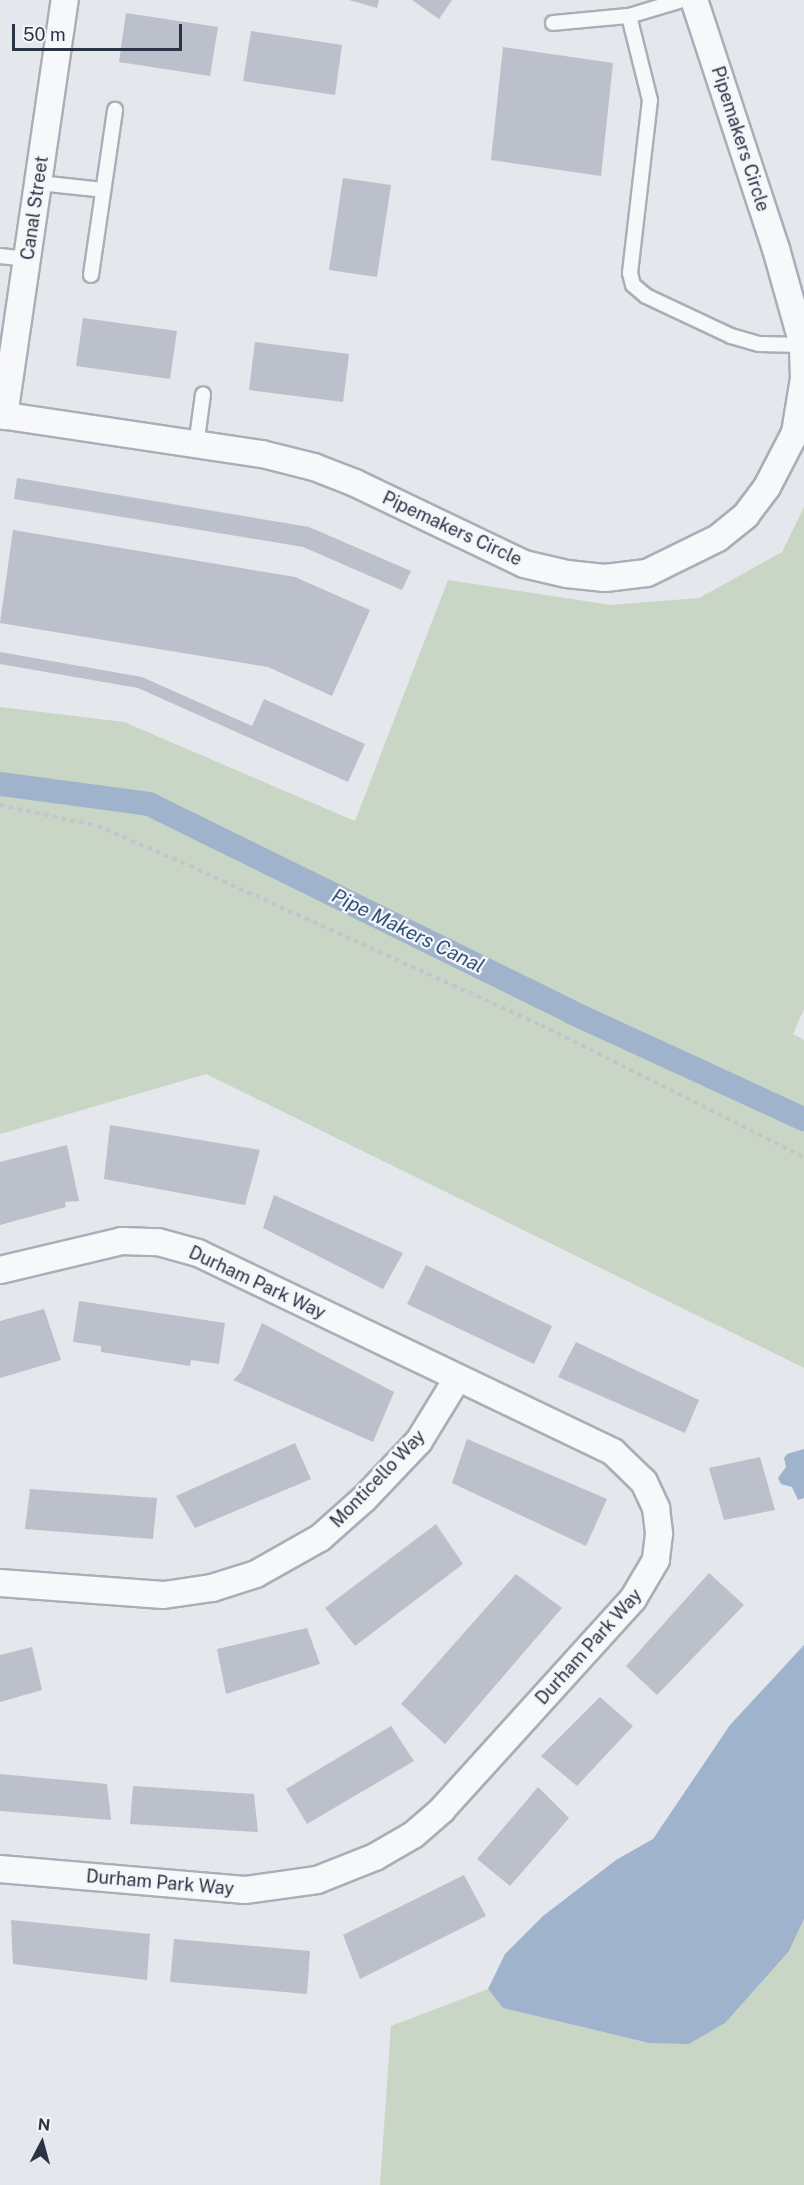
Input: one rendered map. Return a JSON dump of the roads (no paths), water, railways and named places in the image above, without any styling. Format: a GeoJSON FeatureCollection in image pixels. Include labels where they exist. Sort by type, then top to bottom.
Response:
{"type":"FeatureCollection","features":[{"type":"Feature","properties":{"kind":"street","name":"Canal Street"},"geometry":{"type":"LineString","coordinates":[[2,416],[8,336],[28,260],[65,0]]}},
{"type":"Feature","properties":{"kind":"street","name":"Pipemakers Circle"},"geometry":{"type":"LineString","coordinates":[[2,416],[262,454],[314,468],[355,483],[524,564],[605,578],[647,573],[686,556],[718,538],[746,515],[767,487],[795,433],[802,400],[802,345],[776,249],[694,0]]}},
{"type":"Feature","properties":{"kind":"street","name":"Durham Park Way"},"geometry":{"type":"LineString","coordinates":[[0,1270],[122,1241],[177,1246],[221,1263],[625,1461],[651,1494],[659,1534],[651,1572],[633,1599],[442,1810],[413,1835],[375,1857],[293,1885],[221,1889],[0,1869]]}},
{"type":"Feature","properties":{"kind":"street","name":"Monticello Way"},"geometry":{"type":"LineString","coordinates":[[0,1582],[164,1595],[212,1588],[256,1574],[306,1548],[364,1500],[419,1441],[457,1379]]}},
{"type":"Feature","properties":{"kind":"lane"},"geometry":{"type":"LineString","coordinates":[[554,23],[629,16],[682,0]]}},
{"type":"Feature","properties":{"kind":"lane"},"geometry":{"type":"LineString","coordinates":[[629,16],[650,100],[630,273],[633,285],[646,296],[731,336],[759,344],[802,345]]}},
{"type":"Feature","properties":{"kind":"lane"},"geometry":{"type":"LineString","coordinates":[[91,275],[115,110]]}},
{"type":"Feature","properties":{"kind":"lane"},"geometry":{"type":"LineString","coordinates":[[39,183],[103,190]]}},
{"type":"Feature","properties":{"kind":"lane"},"geometry":{"type":"LineString","coordinates":[[0,256],[28,260]]}},
{"type":"Feature","properties":{"kind":"lane"},"geometry":{"type":"LineString","coordinates":[[196,446],[203,394]]}},
{"type":"Feature","properties":{"kind":"water"},"geometry":{"type":"Polygon","coordinates":[[[804,1449],[804,1498],[798,1500],[792,1487],[781,1484],[778,1478],[786,1467],[784,1458],[787,1454],[804,1449]]]}},
{"type":"Feature","properties":{"kind":"water"},"geometry":{"type":"Polygon","coordinates":[[[804,1645],[804,1919],[789,1951],[725,2023],[689,2044],[649,2043],[503,2008],[488,1989],[505,1954],[543,1916],[616,1860],[653,1839],[730,1725],[804,1645]]]}},
{"type":"Feature","properties":{"kind":"waterway","name":"Pipe Makers Canal"},"geometry":{"type":"LineString","coordinates":[[0,784],[149,804],[571,1012],[804,1119]]}}]}
